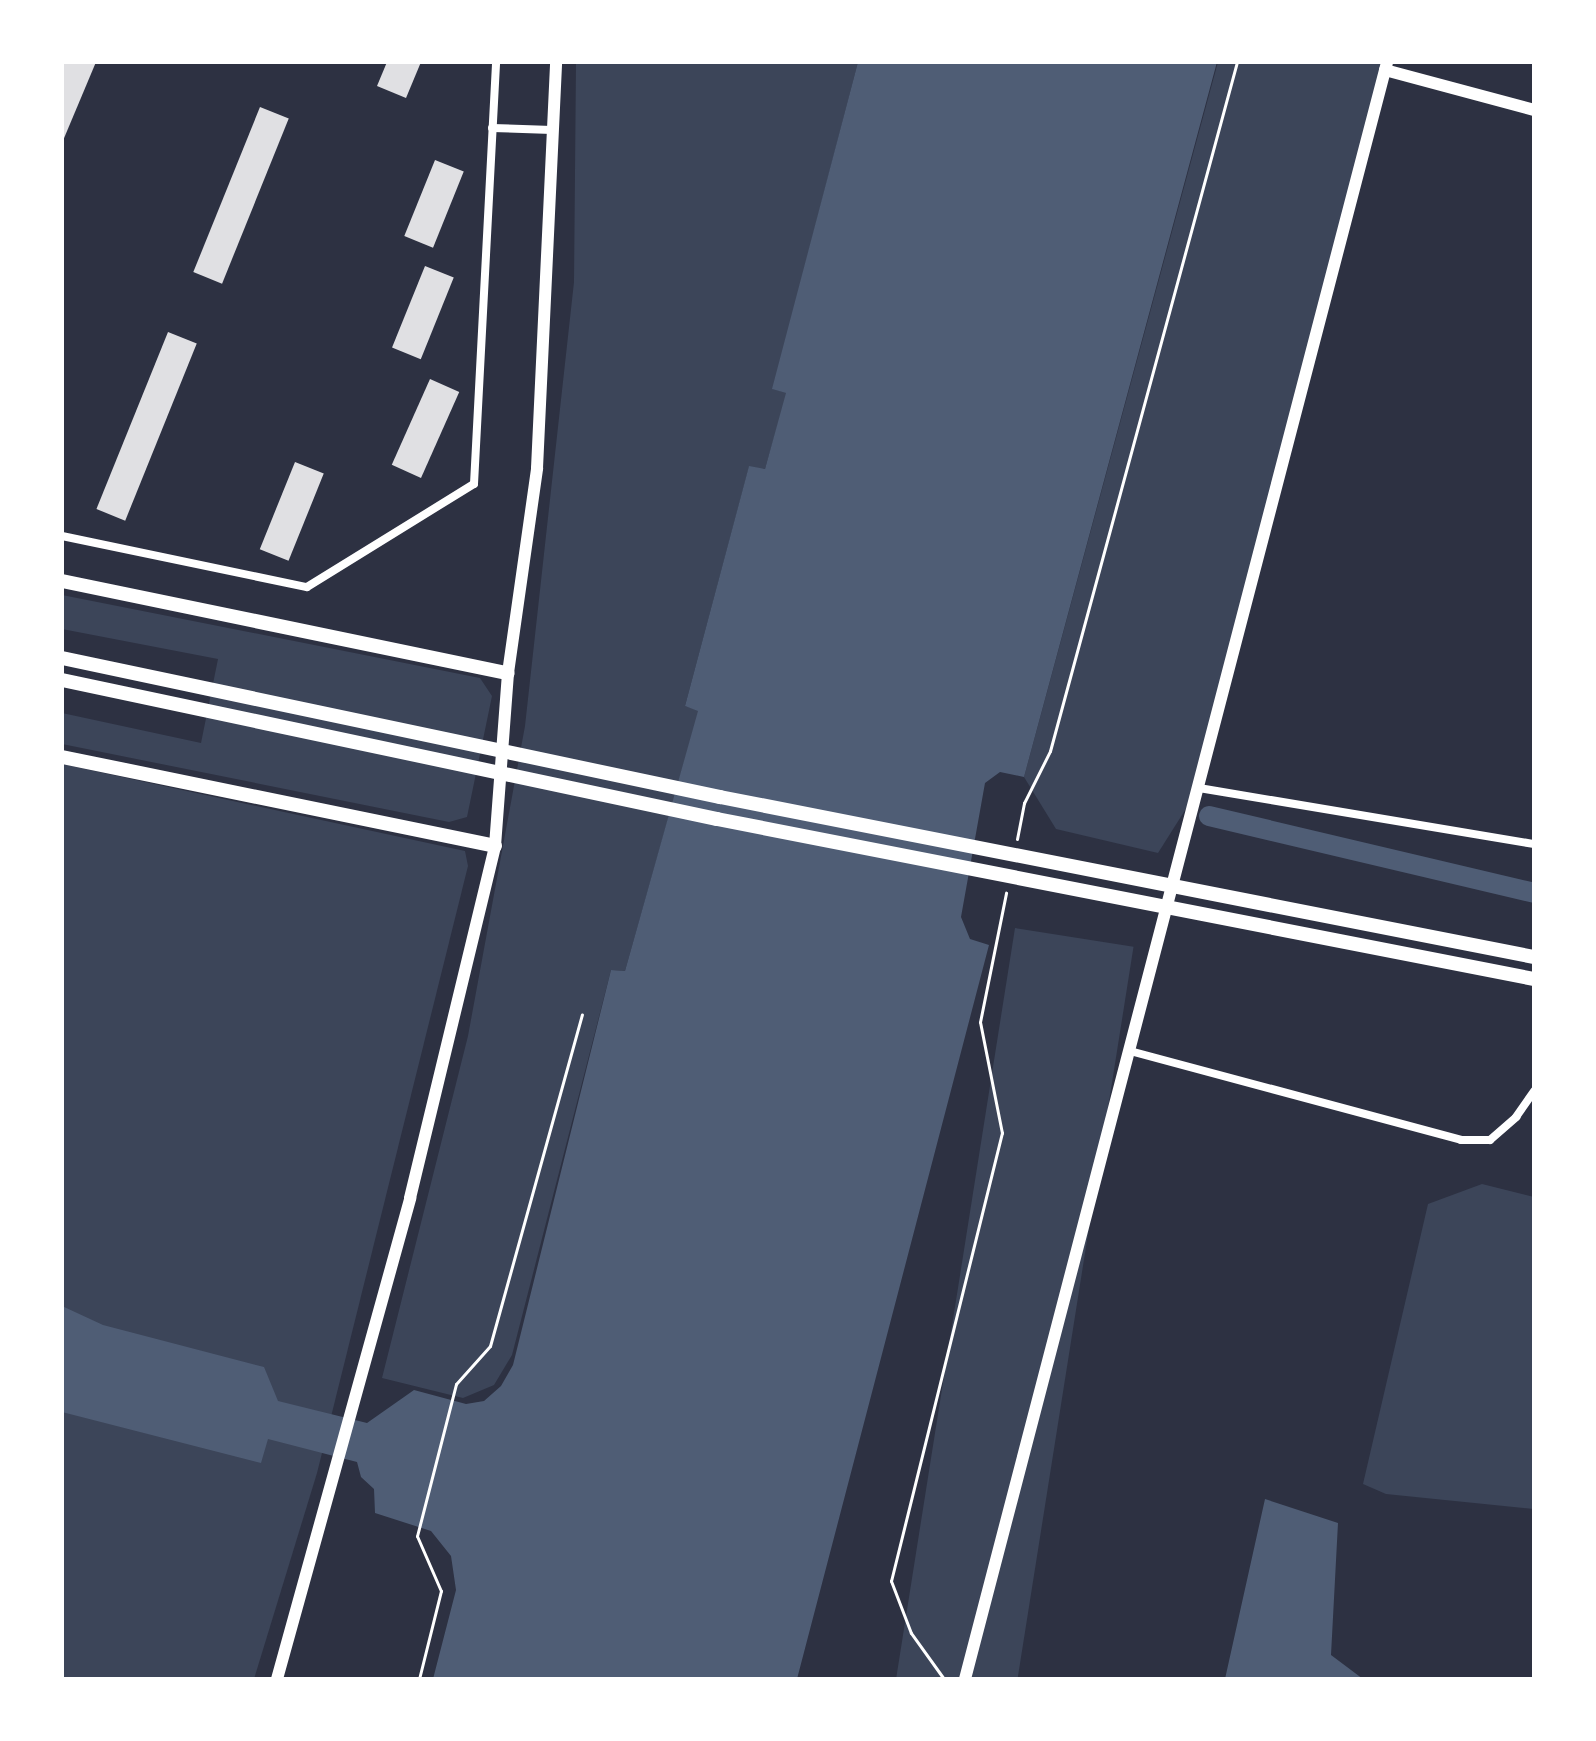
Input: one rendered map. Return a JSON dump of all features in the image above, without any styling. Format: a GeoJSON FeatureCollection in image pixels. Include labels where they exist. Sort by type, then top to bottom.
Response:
{"type":"FeatureCollection","features":[{"type":"Feature","properties":{"kind":"main road"},"geometry":{"type":"LineString","coordinates":[[62,581],[508,673]]}},
{"type":"Feature","properties":{"kind":"main road"},"geometry":{"type":"LineString","coordinates":[[62,658],[736,800],[1534,957]]}},
{"type":"Feature","properties":{"kind":"main road"},"geometry":{"type":"LineString","coordinates":[[62,680],[717,819],[1534,979]]}},
{"type":"Feature","properties":{"kind":"main road"},"geometry":{"type":"LineString","coordinates":[[62,757],[495,846]]}},
{"type":"Feature","properties":{"kind":"street"},"geometry":{"type":"LineString","coordinates":[[62,536],[307,587],[474,484],[496,62]]}},
{"type":"Feature","properties":{"kind":"street"},"geometry":{"type":"LineString","coordinates":[[277,1679],[332,1494],[364,1363],[456,1024],[495,846],[508,673],[537,468],[556,62]]}},
{"type":"Feature","properties":{"kind":"street"},"geometry":{"type":"LineString","coordinates":[[965,1679],[1386,66],[1534,110]]}},
{"type":"Feature","properties":{"kind":"street"},"geometry":{"type":"LineString","coordinates":[[492,128],[552,130]]}},
{"type":"Feature","properties":{"kind":"street"},"geometry":{"type":"LineString","coordinates":[[1199,788],[1534,844]]}},
{"type":"Feature","properties":{"kind":"street"},"geometry":{"type":"LineString","coordinates":[[1130,1051],[1461,1140],[1490,1140],[1516,1117],[1534,1091]]}},
{"type":"Feature","properties":{"kind":"path"},"geometry":{"type":"LineString","coordinates":[[419,1679],[441,1591],[417,1536],[456,1384],[490,1346],[582,1015]]}},
{"type":"Feature","properties":{"kind":"shaded area"},"geometry":{"type":"Polygon","coordinates":[[[576,62],[858,62],[773,389],[787,393],[765,469],[749,467],[685,706],[699,710],[625,971],[611,970],[512,1355],[494,1385],[463,1398],[382,1378],[468,1036],[525,726],[574,282],[576,62]]]}},
{"type":"Feature","properties":{"kind":"shaded area"},"geometry":{"type":"Polygon","coordinates":[[[858,62],[1217,62],[1024,777],[1000,772],[985,783],[961,917],[970,939],[989,945],[797,1679],[433,1679],[456,1590],[451,1556],[431,1531],[375,1513],[374,1489],[361,1477],[357,1462],[268,1439],[261,1463],[62,1412],[62,1306],[103,1325],[264,1367],[278,1401],[367,1423],[414,1390],[466,1404],[484,1401],[501,1386],[513,1365],[611,970],[625,971],[698,711],[685,706],[749,466],[765,469],[786,393],[772,389],[858,62]]]}},
{"type":"Feature","properties":{"kind":"shaded area"},"geometry":{"type":"Polygon","coordinates":[[[1218,62],[1387,62],[1199,788],[1158,853],[1056,829],[1024,777],[1218,62]]]}},
{"type":"Feature","properties":{"kind":"shaded area"},"geometry":{"type":"Polygon","coordinates":[[[62,595],[480,678],[492,696],[467,817],[449,822],[62,744],[62,713],[201,743],[218,659],[62,629],[62,595]]]}},
{"type":"Feature","properties":{"kind":"shaded area"},"geometry":{"type":"Polygon","coordinates":[[[62,764],[465,851],[468,866],[317,1473],[254,1679],[62,1679],[62,764]]]}},
{"type":"Feature","properties":{"kind":"shaded area"},"geometry":{"type":"Polygon","coordinates":[[[1015,928],[1134,947],[1018,1679],[896,1679],[1015,928]]]}},
{"type":"Feature","properties":{"kind":"shaded area"},"geometry":{"type":"Polygon","coordinates":[[[1482,1184],[1534,1197],[1534,1509],[1386,1494],[1363,1484],[1428,1204],[1482,1184]]]}},
{"type":"Feature","properties":{"kind":"shaded area"},"geometry":{"type":"Polygon","coordinates":[[[1265,1499],[1338,1523],[1331,1655],[1363,1679],[1225,1679],[1265,1499]]]}},
{"type":"Feature","properties":{"kind":"building"},"geometry":{"type":"Polygon","coordinates":[[[62,62],[96,62],[62,143],[62,62]]]}},
{"type":"Feature","properties":{"kind":"building"},"geometry":{"type":"Polygon","coordinates":[[[387,62],[421,62],[406,98],[377,86],[387,62]]]}},
{"type":"Feature","properties":{"kind":"building"},"geometry":{"type":"Polygon","coordinates":[[[260,107],[289,119],[222,284],[193,272],[260,107]]]}},
{"type":"Feature","properties":{"kind":"building"},"geometry":{"type":"Polygon","coordinates":[[[435,160],[464,172],[433,248],[404,236],[435,160]]]}},
{"type":"Feature","properties":{"kind":"building"},"geometry":{"type":"Polygon","coordinates":[[[425,266],[454,278],[421,359],[392,348],[425,266]]]}},
{"type":"Feature","properties":{"kind":"building"},"geometry":{"type":"Polygon","coordinates":[[[168,332],[197,344],[125,521],[96,509],[168,332]]]}},
{"type":"Feature","properties":{"kind":"building"},"geometry":{"type":"Polygon","coordinates":[[[430,379],[459,392],[421,478],[392,465],[430,379]]]}},
{"type":"Feature","properties":{"kind":"building"},"geometry":{"type":"Polygon","coordinates":[[[295,462],[324,474],[289,561],[260,549],[295,462]]]}},
{"type":"Feature","properties":{"kind":"waterway"},"geometry":{"type":"LineString","coordinates":[[1209,816],[1534,893]]}}]}
